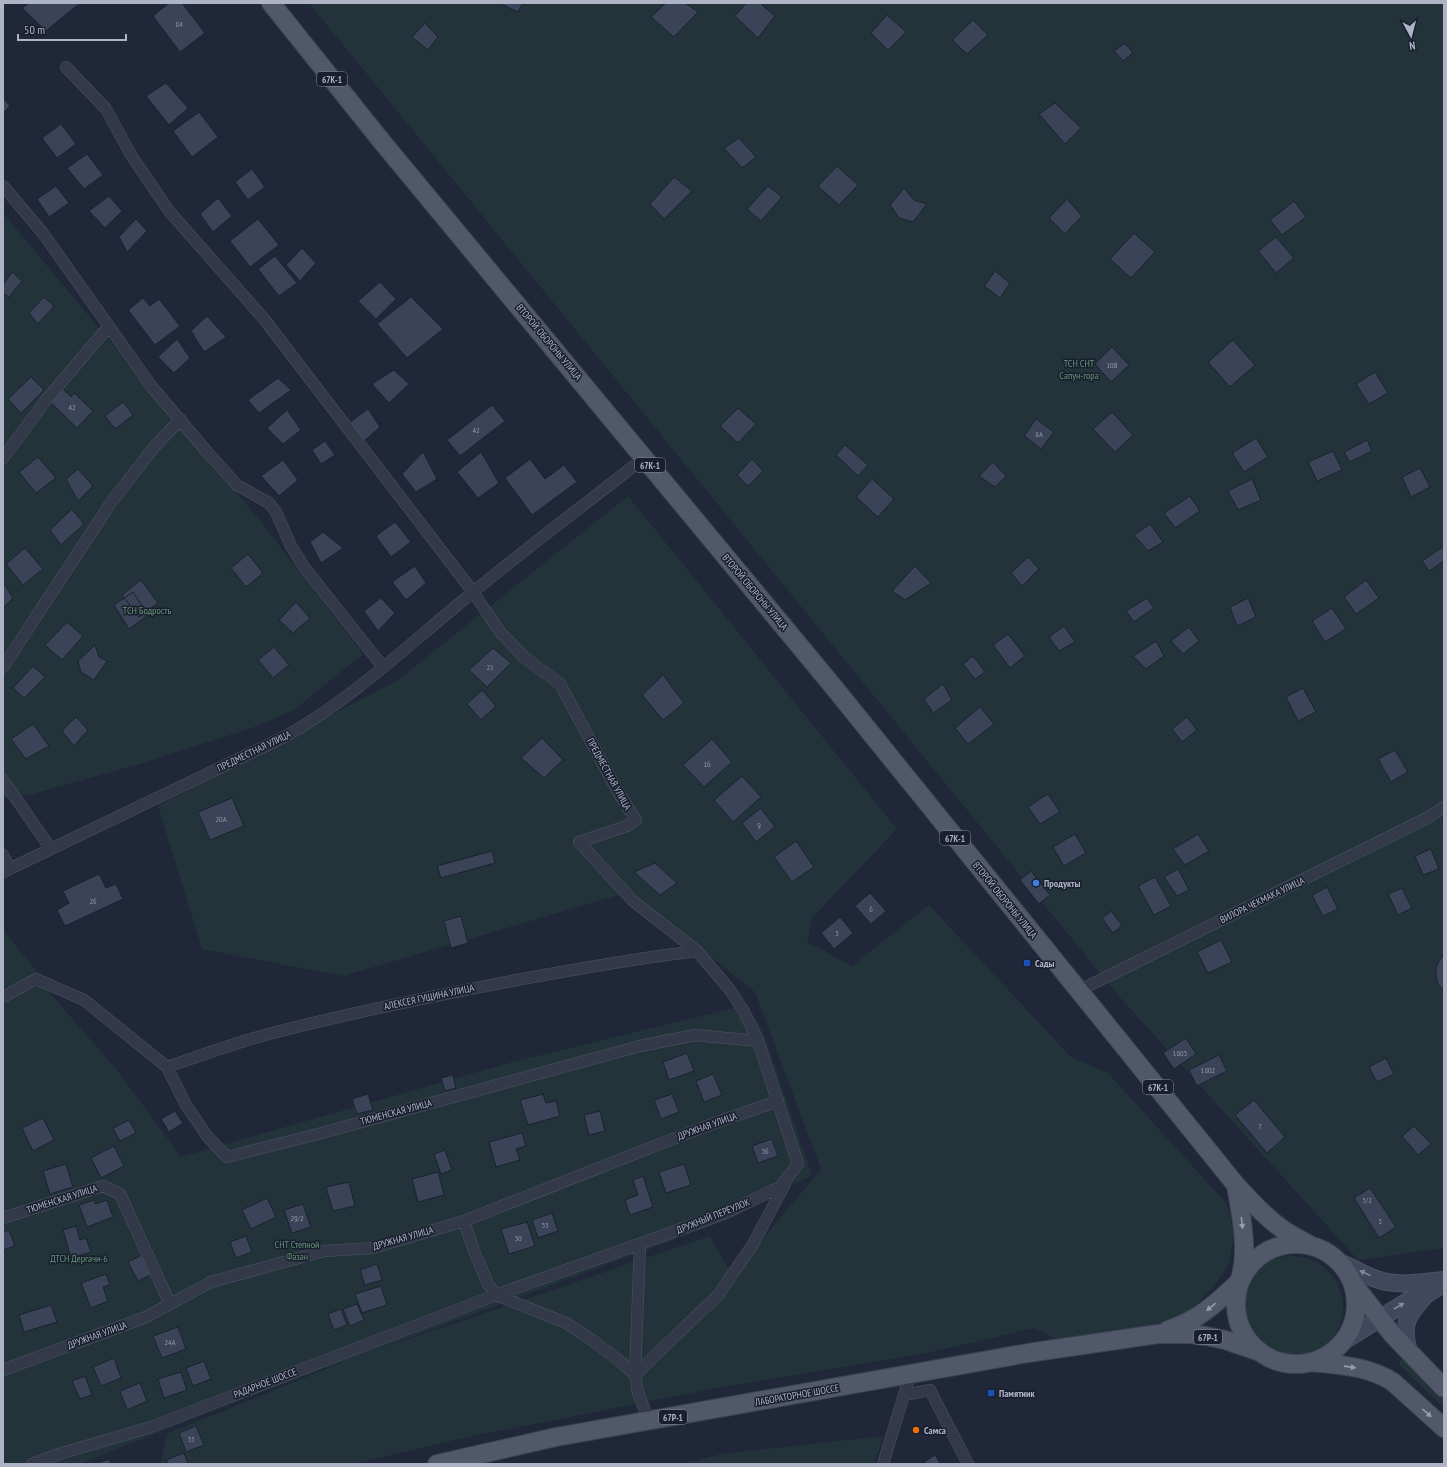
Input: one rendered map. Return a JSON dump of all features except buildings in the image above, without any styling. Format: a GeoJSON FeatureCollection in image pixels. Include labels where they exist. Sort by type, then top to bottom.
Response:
{"type":"FeatureCollection","features":[{"type":"Feature","properties":{"kind":"main road","name":"ВТОРОЙ ОБОРОНЫ УЛИЦА"},"geometry":{"type":"LineString","coordinates":[[271,3],[383,143],[832,685],[1236,1185]]}},
{"type":"Feature","properties":{"kind":"main road","name":"67К-1"},"geometry":{"type":"LineString","coordinates":[[1236,1185],[1257,1207],[1284,1230],[1310,1245],[1326,1251],[1339,1262],[1375,1279],[1404,1283],[1444,1280]]}},
{"type":"Feature","properties":{"kind":"main road","name":"67К-1"},"geometry":{"type":"LineString","coordinates":[[1236,1185],[1244,1244],[1235,1301],[1238,1322],[1247,1340],[1257,1350],[1272,1359],[1292,1364],[1311,1362],[1333,1351],[1342,1342],[1379,1318],[1408,1301],[1429,1293],[1444,1283]]}},
{"type":"Feature","properties":{"kind":"main road","name":"67К-1"},"geometry":{"type":"LineString","coordinates":[[1239,1281],[1251,1263],[1268,1250],[1288,1244],[1310,1245]]}},
{"type":"Feature","properties":{"kind":"main road","name":"67К-1"},"geometry":{"type":"LineString","coordinates":[[1339,1262],[1354,1285],[1357,1299],[1357,1310],[1354,1323],[1342,1342]]}},
{"type":"Feature","properties":{"kind":"main road","name":"ЛАБОРАТОРНОЕ ШОССЕ"},"geometry":{"type":"LineString","coordinates":[[1158,1334],[1180,1326],[1208,1310],[1239,1281]]}},
{"type":"Feature","properties":{"kind":"main road"},"geometry":{"type":"LineString","coordinates":[[1354,1285],[1379,1318],[1444,1388]]}},
{"type":"Feature","properties":{"kind":"main road"},"geometry":{"type":"LineString","coordinates":[[1409,1352],[1406,1341],[1406,1325],[1416,1307],[1429,1293]]}},
{"type":"Feature","properties":{"kind":"main road","name":"ЛАБОРАТОРНОЕ ШОССЕ"},"geometry":{"type":"LineString","coordinates":[[437,1464],[556,1437],[1028,1353],[1158,1334],[1189,1334],[1206,1336],[1257,1350]]}},
{"type":"Feature","properties":{"kind":"main road"},"geometry":{"type":"LineString","coordinates":[[1311,1362],[1360,1368],[1385,1376],[1444,1428]]}},
{"type":"Feature","properties":{"kind":"street"},"geometry":{"type":"LineString","coordinates":[[66,67],[106,109],[131,156],[169,211],[264,319],[473,592]]}},
{"type":"Feature","properties":{"kind":"street"},"geometry":{"type":"LineString","coordinates":[[3,186],[42,232],[152,386],[208,453],[237,485],[269,504],[273,508],[284,527],[291,546],[304,567],[383,667]]}},
{"type":"Feature","properties":{"kind":"street"},"geometry":{"type":"LineString","coordinates":[[3,458],[46,400],[110,326]]}},
{"type":"Feature","properties":{"kind":"street"},"geometry":{"type":"LineString","coordinates":[[3,667],[112,501],[155,446],[181,419]]}},
{"type":"Feature","properties":{"kind":"street","name":"ПРЕДМЕСТНАЯ УЛИЦА"},"geometry":{"type":"LineString","coordinates":[[3,855],[6,870],[284,737],[323,714],[383,667],[473,592],[644,458]]}},
{"type":"Feature","properties":{"kind":"street","name":"ПРЕДМЕСТНАЯ УЛИЦА"},"geometry":{"type":"LineString","coordinates":[[473,592],[500,632],[524,657],[560,684],[611,778],[636,820],[627,826],[579,842],[633,901],[697,952],[730,990],[743,1010],[758,1041]]}},
{"type":"Feature","properties":{"kind":"street"},"geometry":{"type":"LineString","coordinates":[[3,780],[51,849]]}},
{"type":"Feature","properties":{"kind":"street","name":"ВИЛОРА ЧЕКМАКА УЛИЦА"},"geometry":{"type":"LineString","coordinates":[[1078,990],[1429,817],[1444,807]]}},
{"type":"Feature","properties":{"kind":"street","name":"АЛЕКСЕЯ ГУЩИНА УЛИЦА"},"geometry":{"type":"LineString","coordinates":[[167,1067],[264,1035],[347,1015],[468,989],[579,968],[658,956],[697,952]]}},
{"type":"Feature","properties":{"kind":"street"},"geometry":{"type":"LineString","coordinates":[[3,997],[36,978],[84,1000],[167,1067]]}},
{"type":"Feature","properties":{"kind":"street","name":"ТЮМЕНСКАЯ УЛИЦА"},"geometry":{"type":"LineString","coordinates":[[167,1067],[186,1105],[207,1136],[227,1157],[318,1134],[640,1046],[695,1035],[758,1041]]}},
{"type":"Feature","properties":{"kind":"street","name":"ДРУЖНЫЙ ПЕРЕУЛОК"},"geometry":{"type":"LineString","coordinates":[[496,1295],[726,1213],[780,1188],[798,1164],[758,1041]]}},
{"type":"Feature","properties":{"kind":"street","name":"ДРУЖНАЯ УЛИЦА"},"geometry":{"type":"LineString","coordinates":[[3,1370],[146,1316],[211,1282],[324,1251],[373,1248],[464,1221],[652,1147],[778,1101]]}},
{"type":"Feature","properties":{"kind":"street"},"geometry":{"type":"LineString","coordinates":[[635,1374],[719,1294],[753,1244],[789,1176]]}},
{"type":"Feature","properties":{"kind":"street","name":"ТЮМЕНСКАЯ УЛИЦА"},"geometry":{"type":"LineString","coordinates":[[3,1218],[103,1186],[120,1194],[170,1304]]}},
{"type":"Feature","properties":{"kind":"street"},"geometry":{"type":"LineString","coordinates":[[464,1221],[474,1251],[488,1284],[496,1295],[566,1323],[592,1340],[635,1374]]}},
{"type":"Feature","properties":{"kind":"street"},"geometry":{"type":"LineString","coordinates":[[640,1244],[635,1374],[638,1393],[649,1421]]}},
{"type":"Feature","properties":{"kind":"street","name":"РАДАРНОЕ ШОССЕ"},"geometry":{"type":"LineString","coordinates":[[32,1464],[59,1454],[151,1427],[496,1295]]}},
{"type":"Feature","properties":{"kind":"street"},"geometry":{"type":"LineString","coordinates":[[883,1464],[910,1374]]}},
{"type":"Feature","properties":{"kind":"street"},"geometry":{"type":"LineString","coordinates":[[904,1395],[930,1390],[968,1464]]}},
{"type":"Feature","properties":{"kind":"green space","name":"ТСН СНТ Сапун-гора"},"geometry":{"type":"Polygon","coordinates":[[[309,3],[1444,3],[1444,1248],[1358,1260],[1117,994],[309,3]]]}},
{"type":"Feature","properties":{"kind":"green space","name":"ТСН Бодрость"},"geometry":{"type":"Polygon","coordinates":[[[3,213],[262,523],[363,654],[294,710],[252,728],[140,764],[32,794],[3,799],[3,213]]]}},
{"type":"Feature","properties":{"kind":"green space"},"geometry":{"type":"Polygon","coordinates":[[[628,496],[897,829],[812,918],[807,942],[852,966],[929,905],[1071,1057],[1108,1073],[1227,1204],[1234,1234],[1229,1264],[1213,1288],[1186,1314],[1161,1324],[1133,1331],[1059,1341],[1035,1328],[922,1354],[722,1387],[472,1436],[353,1464],[161,1464],[167,1434],[355,1357],[238,1401],[79,1464],[3,1464],[3,994],[22,986],[3,989],[3,930],[46,983],[42,984],[117,1070],[181,1157],[509,1063],[747,1005],[762,1029],[812,1175],[716,1224],[374,1351],[710,1236],[732,1276],[821,1169],[755,992],[629,892],[343,976],[202,949],[158,806],[398,680],[628,496]]]}},
{"type":"Feature","properties":{"kind":"green space"},"geometry":{"type":"Polygon","coordinates":[[[1292,1256],[1312,1259],[1321,1264],[1335,1278],[1340,1287],[1343,1307],[1340,1327],[1335,1336],[1321,1350],[1312,1355],[1292,1358],[1272,1355],[1263,1350],[1249,1336],[1244,1327],[1241,1307],[1244,1287],[1249,1278],[1263,1264],[1272,1259],[1292,1256]]]}},
{"type":"Feature","properties":{"kind":"green space"},"geometry":{"type":"Polygon","coordinates":[[[1404,1359],[1444,1396],[1444,1408],[1399,1365],[1400,1360],[1404,1359]]]}},
{"type":"Feature","properties":{"kind":"green space"},"geometry":{"type":"Polygon","coordinates":[[[883,1436],[874,1464],[683,1464],[721,1454],[883,1436]]]}},
{"type":"Feature","properties":{"kind":"place","name":"Продукты"},"geometry":{"type":"Point","coordinates":[1036,883]}},
{"type":"Feature","properties":{"kind":"place","name":"Сады"},"geometry":{"type":"Point","coordinates":[1027,963]}},
{"type":"Feature","properties":{"kind":"place","name":"Памятник"},"geometry":{"type":"Point","coordinates":[991,1393]}},
{"type":"Feature","properties":{"kind":"place","name":"Самса"},"geometry":{"type":"Point","coordinates":[916,1430]}},
{"type":"Feature","properties":{"kind":"park label","name":"СНТ Степной Фазан"},"geometry":{"type":"Point","coordinates":[297,1250]}},
{"type":"Feature","properties":{"kind":"park label","name":"ДТСН Дергачи-6"},"geometry":{"type":"Point","coordinates":[79,1258]}}]}
